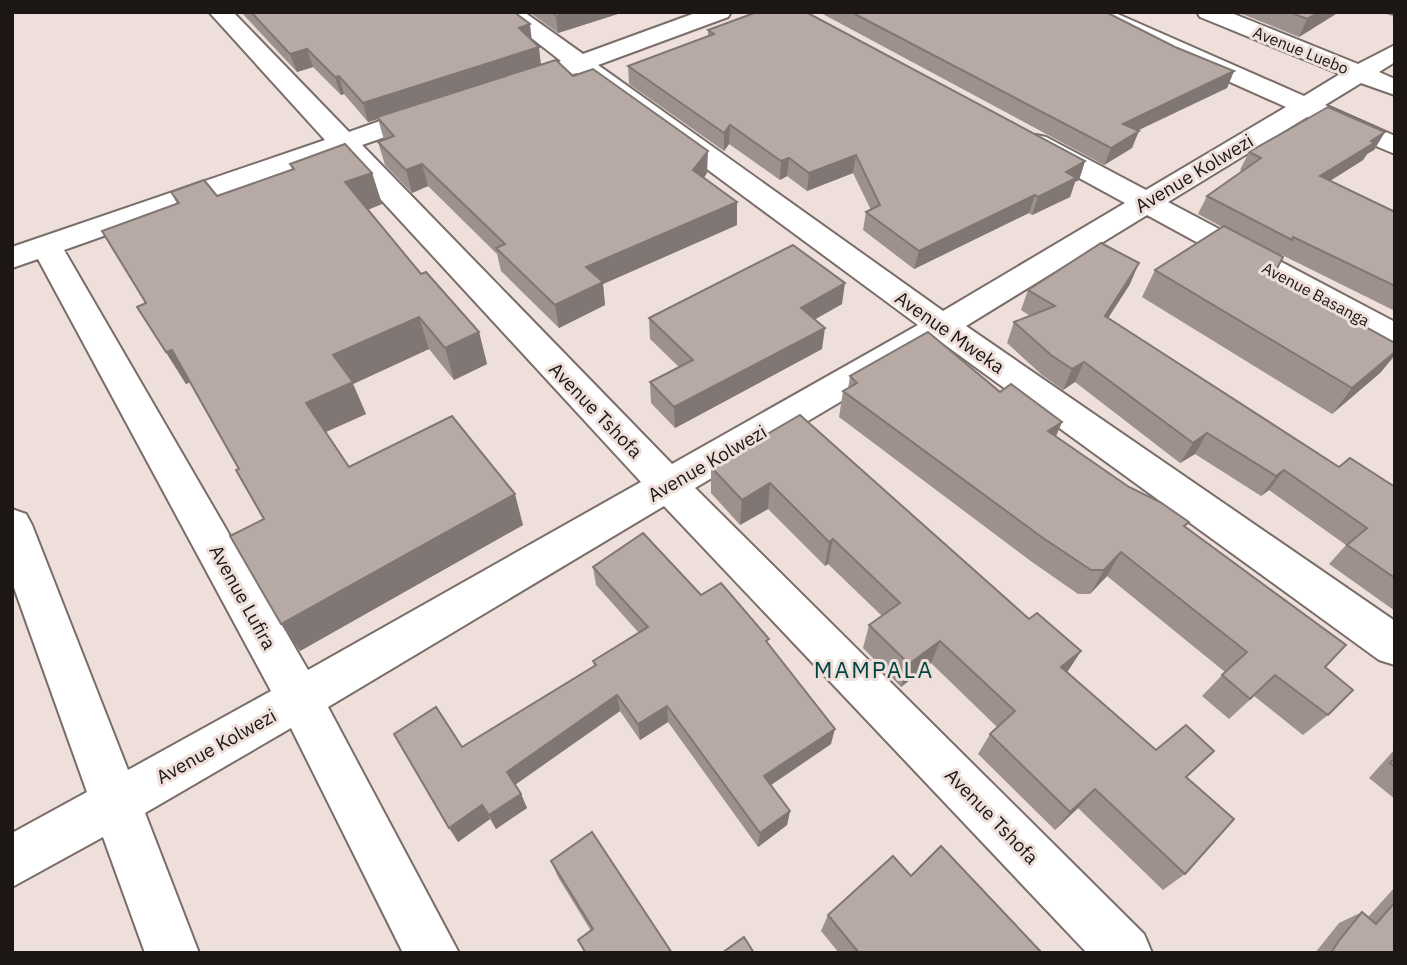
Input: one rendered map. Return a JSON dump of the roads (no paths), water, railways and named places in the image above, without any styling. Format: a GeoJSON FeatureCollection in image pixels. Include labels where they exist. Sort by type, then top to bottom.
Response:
{"type":"FeatureCollection","features":[{"type":"Feature","properties":{"kind":"street","name":"Avenue Tshofa"},"geometry":{"type":"LineString","coordinates":[[220,12],[668,485],[1125,953]]}},
{"type":"Feature","properties":{"kind":"street","name":"Avenue Mweka"},"geometry":{"type":"LineString","coordinates":[[509,12],[942,327],[1395,646]]}},
{"type":"Feature","properties":{"kind":"street"},"geometry":{"type":"LineString","coordinates":[[539,77],[720,12]]}},
{"type":"Feature","properties":{"kind":"street"},"geometry":{"type":"LineString","coordinates":[[1093,12],[1395,146]]}},
{"type":"Feature","properties":{"kind":"street","name":"Avenue Luebo"},"geometry":{"type":"LineString","coordinates":[[1208,12],[1395,88]]}},
{"type":"Feature","properties":{"kind":"street","name":"Avenue Kolwezi"},"geometry":{"type":"LineString","coordinates":[[12,861],[300,699],[942,327],[1395,52]]}},
{"type":"Feature","properties":{"kind":"street"},"geometry":{"type":"LineString","coordinates":[[29,252],[460,103]]}},
{"type":"Feature","properties":{"kind":"street","name":"Avenue Basanga"},"geometry":{"type":"LineString","coordinates":[[1012,130],[1395,336]]}},
{"type":"Feature","properties":{"kind":"street","name":"Avenue Lufira"},"geometry":{"type":"LineString","coordinates":[[29,252],[300,699],[432,953]]}},
{"type":"Feature","properties":{"kind":"street"},"geometry":{"type":"LineString","coordinates":[[12,525],[172,953]]}},
{"type":"Feature","properties":{"kind":"district","name":"MAMPALA"},"geometry":{"type":"Point","coordinates":[874,669]}}]}
